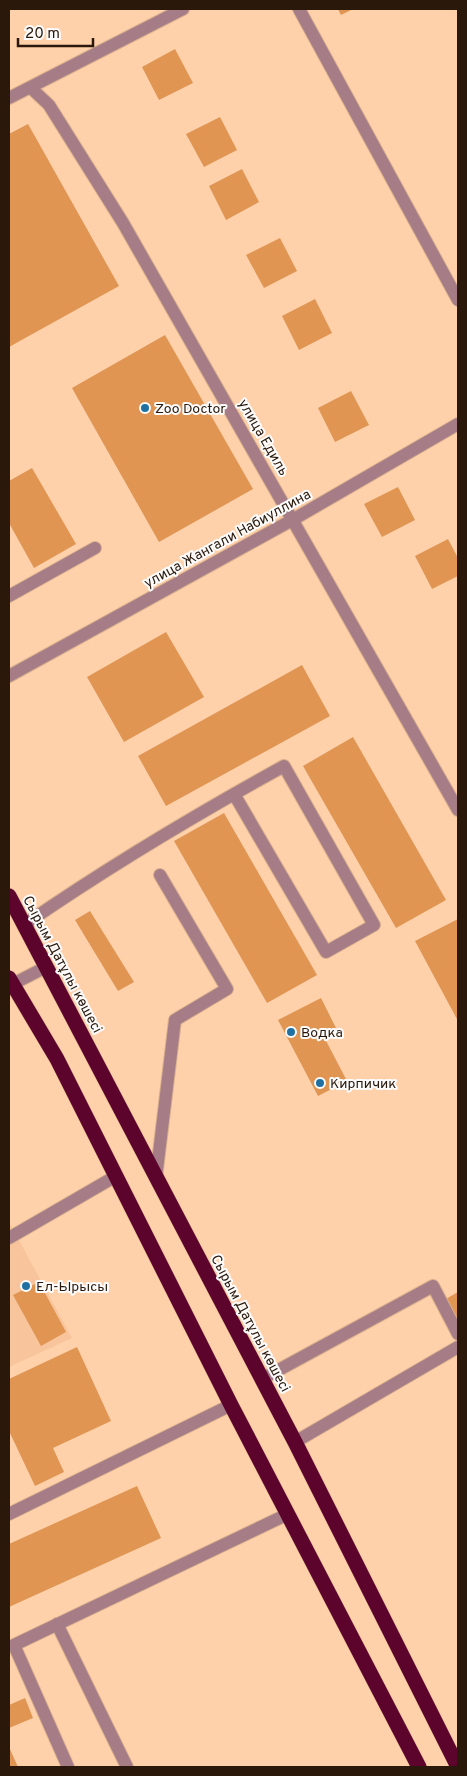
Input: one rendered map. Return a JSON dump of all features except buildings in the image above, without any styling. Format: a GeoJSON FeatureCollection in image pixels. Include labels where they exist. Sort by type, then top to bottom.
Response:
{"type":"FeatureCollection","features":[{"type":"Feature","properties":{"kind":"highway","name":"Сырым Датұлы көшесі"},"geometry":{"type":"LineString","coordinates":[[9,896],[295,1442],[458,1767]]}},
{"type":"Feature","properties":{"kind":"highway"},"geometry":{"type":"LineString","coordinates":[[10,983],[56,1059],[414,1766]]}},
{"type":"Feature","properties":{"kind":"street"},"geometry":{"type":"LineString","coordinates":[[9,98],[183,9]]}},
{"type":"Feature","properties":{"kind":"street"},"geometry":{"type":"LineString","coordinates":[[299,9],[458,300]]}},
{"type":"Feature","properties":{"kind":"street","name":"улица Едиль"},"geometry":{"type":"LineString","coordinates":[[31,88],[50,105],[124,223],[458,810]]}},
{"type":"Feature","properties":{"kind":"street","name":"улица Жангали Набиуллина"},"geometry":{"type":"LineString","coordinates":[[9,676],[294,519],[458,424]]}},
{"type":"Feature","properties":{"kind":"street"},"geometry":{"type":"LineString","coordinates":[[9,596],[95,548]]}},
{"type":"Feature","properties":{"kind":"street"},"geometry":{"type":"LineString","coordinates":[[24,925],[100,872],[234,794],[284,766],[374,926],[326,952],[234,794]]}},
{"type":"Feature","properties":{"kind":"street"},"geometry":{"type":"LineString","coordinates":[[156,1178],[175,1020],[227,989],[160,875]]}},
{"type":"Feature","properties":{"kind":"street"},"geometry":{"type":"LineString","coordinates":[[10,983],[46,967]]}},
{"type":"Feature","properties":{"kind":"street"},"geometry":{"type":"LineString","coordinates":[[9,1238],[116,1176]]}},
{"type":"Feature","properties":{"kind":"street"},"geometry":{"type":"LineString","coordinates":[[262,1379],[433,1286],[458,1334]]}},
{"type":"Feature","properties":{"kind":"street"},"geometry":{"type":"LineString","coordinates":[[295,1442],[458,1346]]}},
{"type":"Feature","properties":{"kind":"street"},"geometry":{"type":"LineString","coordinates":[[9,1514],[231,1405]]}},
{"type":"Feature","properties":{"kind":"street"},"geometry":{"type":"LineString","coordinates":[[68,1767],[14,1645],[288,1514]]}},
{"type":"Feature","properties":{"kind":"street"},"geometry":{"type":"LineString","coordinates":[[57,1624],[127,1767]]}},
{"type":"Feature","properties":{"kind":"shaded area","name":"Ел-Ырысы"},"geometry":{"type":"Polygon","coordinates":[[[9,1222],[72,1338],[9,1367],[9,1222]]]}},
{"type":"Feature","properties":{"kind":"place","name":"Zoo Doctor"},"geometry":{"type":"Point","coordinates":[145,408]}},
{"type":"Feature","properties":{"kind":"place","name":"Водка"},"geometry":{"type":"Point","coordinates":[291,1032]}},
{"type":"Feature","properties":{"kind":"place","name":"Кирпичик"},"geometry":{"type":"Point","coordinates":[320,1083]}},
{"type":"Feature","properties":{"kind":"place","name":"Ел-Ырысы"},"geometry":{"type":"Point","coordinates":[26,1286]}}]}
